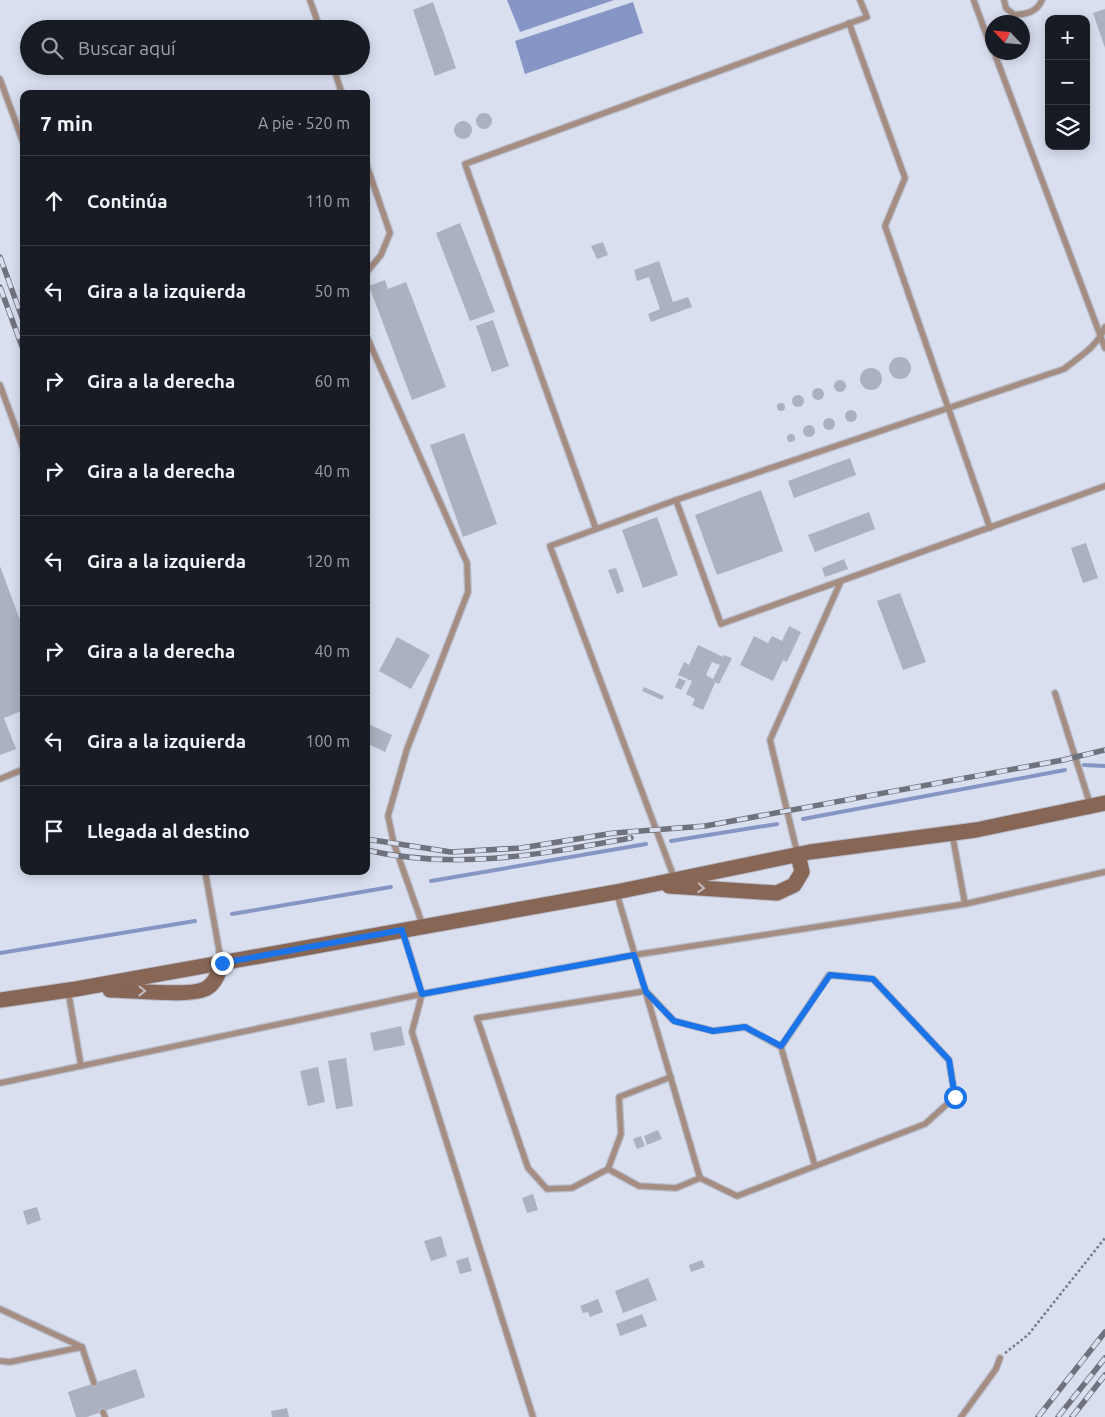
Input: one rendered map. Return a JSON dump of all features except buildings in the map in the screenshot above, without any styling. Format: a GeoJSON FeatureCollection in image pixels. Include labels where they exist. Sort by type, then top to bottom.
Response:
{"type":"FeatureCollection","features":[{"type":"Feature","properties":{"kind":"main road"},"geometry":{"type":"LineString","coordinates":[[0,1000],[72,990],[616,892],[798,854],[952,833],[1098,805]]}},
{"type":"Feature","properties":{"kind":"main road"},"geometry":{"type":"LineString","coordinates":[[652,884],[777,893],[794,885],[802,872],[798,854]]}},
{"type":"Feature","properties":{"kind":"main road"},"geometry":{"type":"LineString","coordinates":[[72,990],[187,992],[206,989],[217,978],[222,963]]}},
{"type":"Feature","properties":{"kind":"lane"},"geometry":{"type":"LineString","coordinates":[[310,0],[317,20]]}},
{"type":"Feature","properties":{"kind":"lane"},"geometry":{"type":"LineString","coordinates":[[596,529],[465,164],[867,17],[860,0]]}},
{"type":"Feature","properties":{"kind":"lane"},"geometry":{"type":"LineString","coordinates":[[975,0],[985,28]]}},
{"type":"Feature","properties":{"kind":"lane"},"geometry":{"type":"LineString","coordinates":[[1004,0],[1006,8],[1014,14],[1026,14],[1038,8],[1042,0]]}},
{"type":"Feature","properties":{"kind":"lane"},"geometry":{"type":"LineString","coordinates":[[849,23],[905,178],[886,226],[990,528]]}},
{"type":"Feature","properties":{"kind":"lane"},"geometry":{"type":"LineString","coordinates":[[996,60],[1105,348]]}},
{"type":"Feature","properties":{"kind":"lane"},"geometry":{"type":"LineString","coordinates":[[336,75],[341,90]]}},
{"type":"Feature","properties":{"kind":"lane"},"geometry":{"type":"LineString","coordinates":[[0,79],[20,134]]}},
{"type":"Feature","properties":{"kind":"lane"},"geometry":{"type":"LineString","coordinates":[[370,176],[390,233],[381,255],[370,268]]}},
{"type":"Feature","properties":{"kind":"lane"},"geometry":{"type":"LineString","coordinates":[[675,880],[550,546],[676,500],[1064,369],[1088,351],[1102,337],[1105,328]]}},
{"type":"Feature","properties":{"kind":"lane"},"geometry":{"type":"LineString","coordinates":[[370,344],[466,563],[468,592],[407,749],[388,816],[394,844],[423,926]]}},
{"type":"Feature","properties":{"kind":"lane"},"geometry":{"type":"LineString","coordinates":[[0,385],[20,440]]}},
{"type":"Feature","properties":{"kind":"lane"},"geometry":{"type":"LineString","coordinates":[[676,500],[721,624],[1105,487]]}},
{"type":"Feature","properties":{"kind":"lane"},"geometry":{"type":"LineString","coordinates":[[798,854],[770,740],[841,581]]}},
{"type":"Feature","properties":{"kind":"lane"},"geometry":{"type":"LineString","coordinates":[[1054,693],[1098,805]]}},
{"type":"Feature","properties":{"kind":"lane"},"geometry":{"type":"LineString","coordinates":[[0,779],[20,771]]}},
{"type":"Feature","properties":{"kind":"lane"},"geometry":{"type":"LineString","coordinates":[[952,833],[964,904]]}},
{"type":"Feature","properties":{"kind":"lane"},"geometry":{"type":"LineString","coordinates":[[0,1083],[422,994],[634,955],[964,904],[1105,872]]}},
{"type":"Feature","properties":{"kind":"lane"},"geometry":{"type":"LineString","coordinates":[[206,875],[222,963]]}},
{"type":"Feature","properties":{"kind":"lane"},"geometry":{"type":"LineString","coordinates":[[616,892],[700,1178],[737,1196],[925,1124],[955,1097],[949,1060],[873,979],[830,975],[781,1046]]}},
{"type":"Feature","properties":{"kind":"lane"},"geometry":{"type":"LineString","coordinates":[[402,930],[422,994],[412,1032],[533,1417]]}},
{"type":"Feature","properties":{"kind":"lane"},"geometry":{"type":"LineString","coordinates":[[72,990],[81,1066]]}},
{"type":"Feature","properties":{"kind":"lane"},"geometry":{"type":"LineString","coordinates":[[646,992],[674,1021],[713,1031],[745,1027],[781,1046],[815,1166]]}},
{"type":"Feature","properties":{"kind":"lane"},"geometry":{"type":"LineString","coordinates":[[646,992],[477,1018],[528,1168],[547,1189],[572,1188],[608,1169],[621,1134],[619,1097],[671,1077]]}},
{"type":"Feature","properties":{"kind":"lane"},"geometry":{"type":"LineString","coordinates":[[608,1169],[639,1186],[676,1188],[700,1178]]}},
{"type":"Feature","properties":{"kind":"lane"},"geometry":{"type":"LineString","coordinates":[[0,1309],[82,1347],[94,1384]]}},
{"type":"Feature","properties":{"kind":"lane"},"geometry":{"type":"LineString","coordinates":[[0,1361],[10,1362],[82,1347]]}},
{"type":"Feature","properties":{"kind":"lane"},"geometry":{"type":"LineString","coordinates":[[961,1417],[996,1369],[1000,1358]]}},
{"type":"Feature","properties":{"kind":"path"},"geometry":{"type":"LineString","coordinates":[[1000,1358],[1028,1335],[1105,1238]]}},
{"type":"Feature","properties":{"kind":"water"},"geometry":{"type":"Polygon","coordinates":[[[507,0],[614,0],[520,32],[507,0]]]}},
{"type":"Feature","properties":{"kind":"water"},"geometry":{"type":"Polygon","coordinates":[[[633,2],[643,33],[525,74],[515,41],[633,2]]]}},
{"type":"Feature","properties":{"kind":"waterway"},"geometry":{"type":"LineString","coordinates":[[1084,765],[1105,766]]}},
{"type":"Feature","properties":{"kind":"waterway"},"geometry":{"type":"LineString","coordinates":[[803,819],[1065,770]]}},
{"type":"Feature","properties":{"kind":"waterway"},"geometry":{"type":"LineString","coordinates":[[671,841],[777,824]]}},
{"type":"Feature","properties":{"kind":"waterway"},"geometry":{"type":"LineString","coordinates":[[431,881],[646,844]]}},
{"type":"Feature","properties":{"kind":"waterway"},"geometry":{"type":"LineString","coordinates":[[232,914],[391,887]]}},
{"type":"Feature","properties":{"kind":"waterway"},"geometry":{"type":"LineString","coordinates":[[0,953],[195,921]]}},
{"type":"Feature","properties":{"kind":"railway"},"geometry":{"type":"LineString","coordinates":[[0,257],[20,312]]}},
{"type":"Feature","properties":{"kind":"railway"},"geometry":{"type":"LineString","coordinates":[[0,287],[20,341]]}},
{"type":"Feature","properties":{"kind":"railway"},"geometry":{"type":"LineString","coordinates":[[370,840],[451,852],[521,848],[614,833],[705,826],[1063,760],[1105,750]]}},
{"type":"Feature","properties":{"kind":"railway"},"geometry":{"type":"LineString","coordinates":[[370,851],[400,856],[466,860],[565,850],[631,838]]}},
{"type":"Feature","properties":{"kind":"railway"},"geometry":{"type":"LineString","coordinates":[[1038,1417],[1105,1332]]}},
{"type":"Feature","properties":{"kind":"railway"},"geometry":{"type":"LineString","coordinates":[[1058,1417],[1105,1358]]}},
{"type":"Feature","properties":{"kind":"railway"},"geometry":{"type":"LineString","coordinates":[[1072,1417],[1105,1375]]}},
{"type":"Feature","properties":{"kind":"route"},"geometry":{"type":"LineString","coordinates":[[222,963],[402,930],[422,994],[634,955],[646,992],[674,1021],[713,1031],[745,1027],[781,1046],[830,975],[873,979],[949,1060],[955,1097]]}}]}
